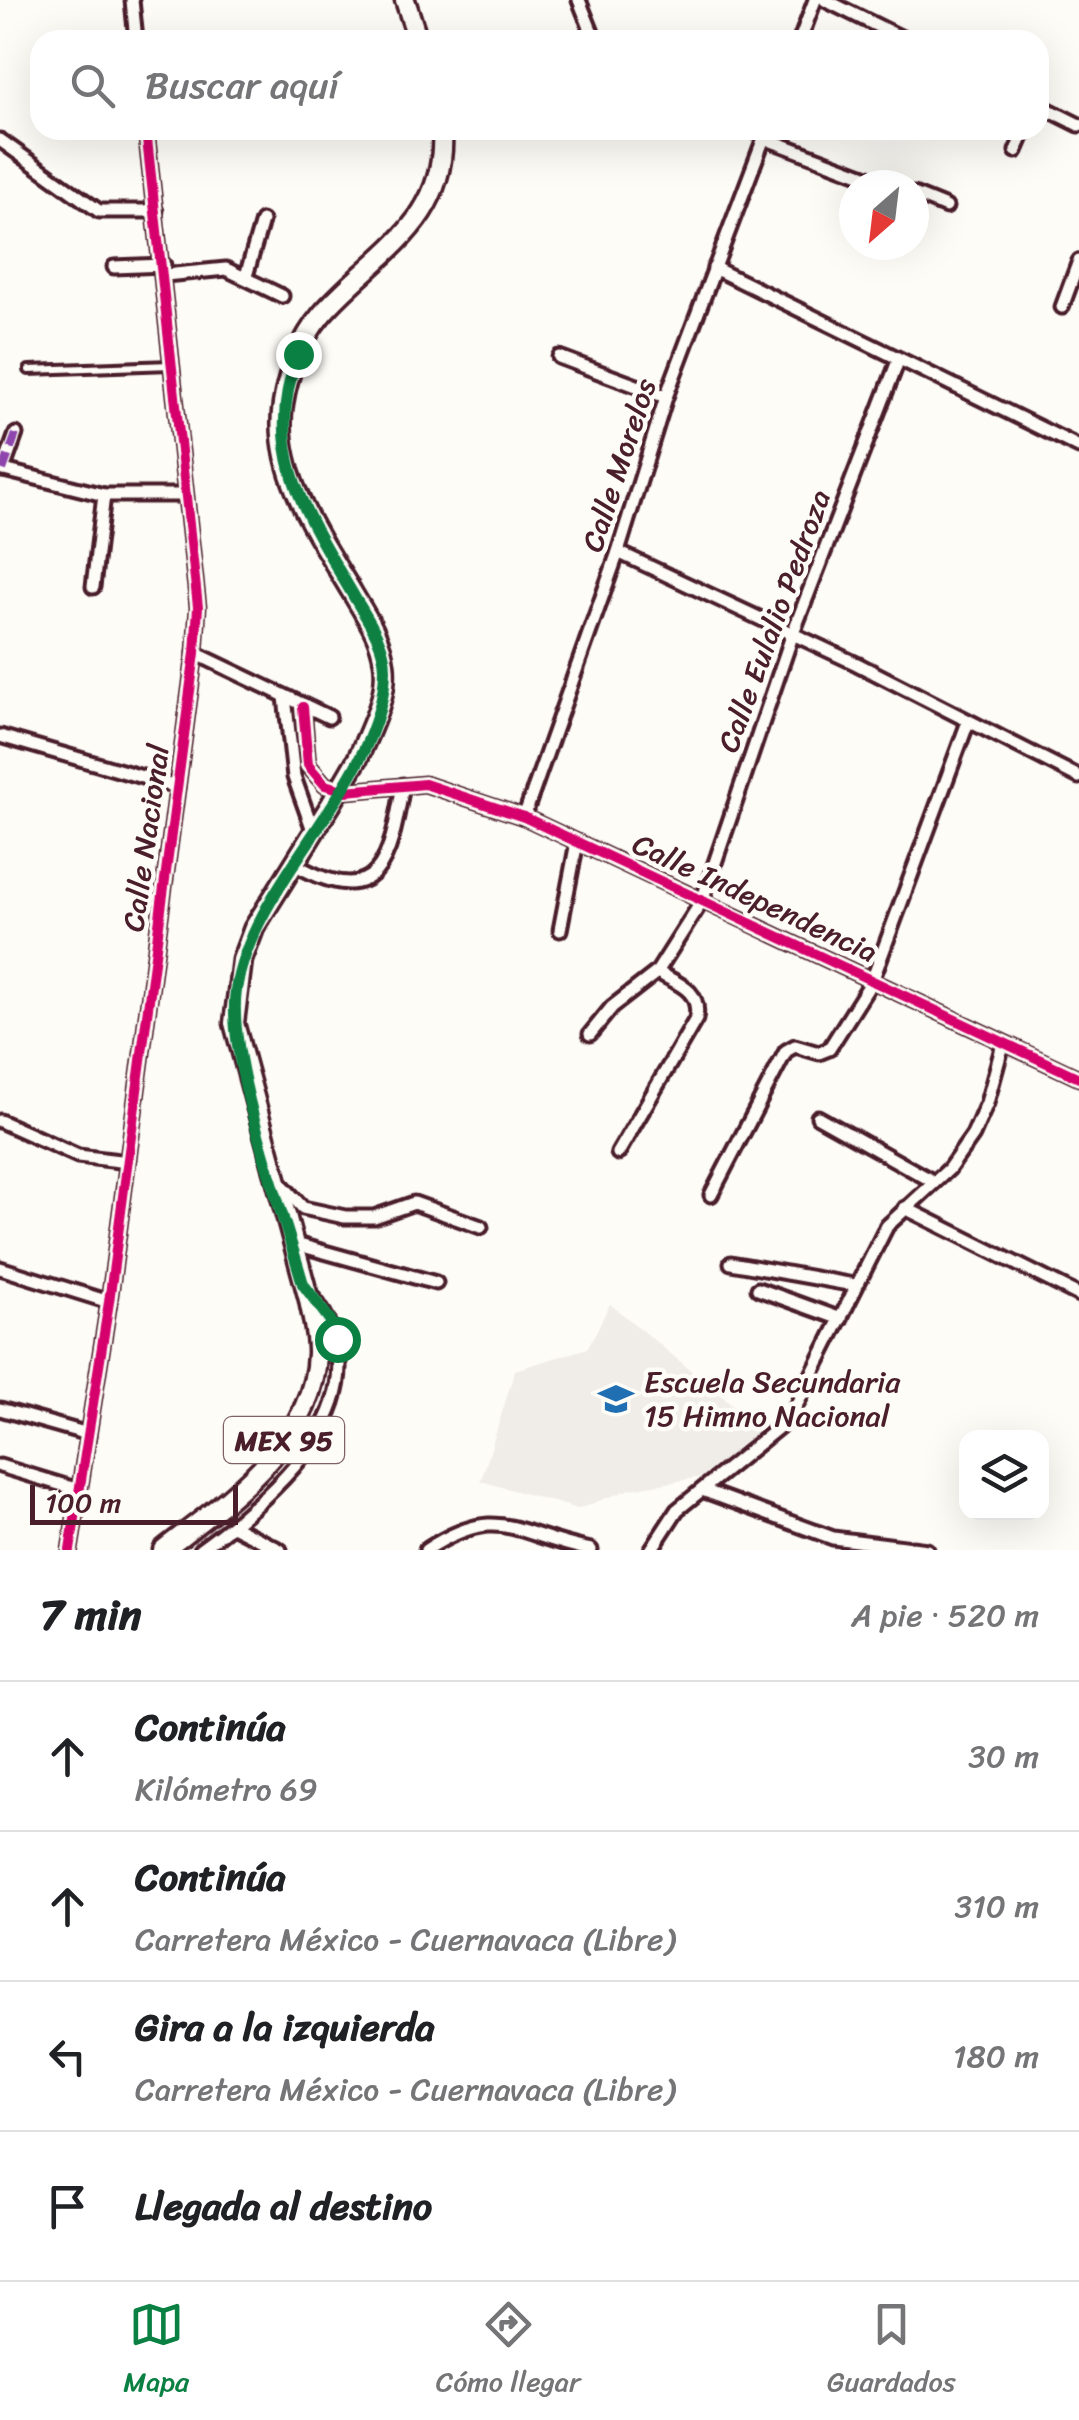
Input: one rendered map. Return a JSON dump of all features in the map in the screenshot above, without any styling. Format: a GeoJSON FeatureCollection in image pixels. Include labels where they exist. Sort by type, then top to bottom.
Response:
{"type":"FeatureCollection","features":[{"type":"Feature","properties":{"kind":"main road"},"geometry":{"type":"LineString","coordinates":[[405,0],[415,30]]}},
{"type":"Feature","properties":{"kind":"main road","name":"MEX 95"},"geometry":{"type":"LineString","coordinates":[[162,1550],[251,1478],[300,1416],[317,1355],[303,1284],[237,1039],[236,992],[254,928],[358,758],[382,696],[385,665],[374,629],[288,472],[282,408],[289,378],[309,332],[417,221],[440,166],[441,140]]}},
{"type":"Feature","properties":{"kind":"street"},"geometry":{"type":"LineString","coordinates":[[132,0],[135,30]]}},
{"type":"Feature","properties":{"kind":"street"},"geometry":{"type":"LineString","coordinates":[[579,0],[590,30]]}},
{"type":"Feature","properties":{"kind":"street"},"geometry":{"type":"LineString","coordinates":[[804,30],[815,0]]}},
{"type":"Feature","properties":{"kind":"street"},"geometry":{"type":"LineString","coordinates":[[825,0],[886,30]]}},
{"type":"Feature","properties":{"kind":"street"},"geometry":{"type":"LineString","coordinates":[[1049,110],[1079,125]]}},
{"type":"Feature","properties":{"kind":"street"},"geometry":{"type":"LineString","coordinates":[[0,140],[99,211],[156,211]]}},
{"type":"Feature","properties":{"kind":"street","name":"Calle Nacional"},"geometry":{"type":"LineString","coordinates":[[70,1550],[110,1302],[196,653],[198,607],[184,496],[165,270],[147,140]]}},
{"type":"Feature","properties":{"kind":"street","name":"Calle Morelos"},"geometry":{"type":"LineString","coordinates":[[524,816],[618,552],[666,397],[763,140]]}},
{"type":"Feature","properties":{"kind":"street"},"geometry":{"type":"LineString","coordinates":[[780,140],[853,170]]}},
{"type":"Feature","properties":{"kind":"street"},"geometry":{"type":"LineString","coordinates":[[1016,151],[1021,140]]}},
{"type":"Feature","properties":{"kind":"street"},"geometry":{"type":"LineString","coordinates":[[929,200],[946,206]]}},
{"type":"Feature","properties":{"kind":"street"},"geometry":{"type":"LineString","coordinates":[[246,276],[262,222]]}},
{"type":"Feature","properties":{"kind":"street"},"geometry":{"type":"LineString","coordinates":[[1062,307],[1079,261]]}},
{"type":"Feature","properties":{"kind":"street"},"geometry":{"type":"LineString","coordinates":[[114,267],[213,267],[246,276],[282,296]]}},
{"type":"Feature","properties":{"kind":"street"},"geometry":{"type":"LineString","coordinates":[[714,268],[1079,447]]}},
{"type":"Feature","properties":{"kind":"street"},"geometry":{"type":"LineString","coordinates":[[559,358],[666,397]]}},
{"type":"Feature","properties":{"kind":"street","name":"Calle Eulalio Pedroza"},"geometry":{"type":"LineString","coordinates":[[590,1034],[612,1008],[657,972],[702,900],[793,633],[898,361]]}},
{"type":"Feature","properties":{"kind":"street"},"geometry":{"type":"LineString","coordinates":[[16,434],[2,470],[104,495],[184,496]]}},
{"type":"Feature","properties":{"kind":"street"},"geometry":{"type":"LineString","coordinates":[[93,587],[104,495]]}},
{"type":"Feature","properties":{"kind":"street"},"geometry":{"type":"LineString","coordinates":[[618,552],[793,633],[1079,777]]}},
{"type":"Feature","properties":{"kind":"street"},"geometry":{"type":"LineString","coordinates":[[196,653],[328,717]]}},
{"type":"Feature","properties":{"kind":"street"},"geometry":{"type":"LineString","coordinates":[[285,698],[294,776],[314,833]]}},
{"type":"Feature","properties":{"kind":"street","name":"Calle Independencia"},"geometry":{"type":"LineString","coordinates":[[303,706],[308,765],[316,778],[346,792],[425,784],[524,816],[1079,1078]]}},
{"type":"Feature","properties":{"kind":"street"},"geometry":{"type":"LineString","coordinates":[[711,1195],[786,1051],[795,1046],[819,1053],[829,1050],[872,980],[968,722]]}},
{"type":"Feature","properties":{"kind":"street"},"geometry":{"type":"LineString","coordinates":[[0,736],[178,786]]}},
{"type":"Feature","properties":{"kind":"street"},"geometry":{"type":"LineString","coordinates":[[296,865],[346,885],[365,882],[378,873],[394,832],[403,784]]}},
{"type":"Feature","properties":{"kind":"street"},"geometry":{"type":"LineString","coordinates":[[560,930],[578,842]]}},
{"type":"Feature","properties":{"kind":"street"},"geometry":{"type":"LineString","coordinates":[[618,1153],[696,1018],[698,1000],[692,992],[657,972]]}},
{"type":"Feature","properties":{"kind":"street"},"geometry":{"type":"LineString","coordinates":[[650,1550],[677,1510],[790,1418],[887,1226],[962,1154],[988,1103],[1003,1044]]}},
{"type":"Feature","properties":{"kind":"street"},"geometry":{"type":"LineString","coordinates":[[818,1117],[934,1182]]}},
{"type":"Feature","properties":{"kind":"street"},"geometry":{"type":"LineString","coordinates":[[0,1121],[78,1156],[128,1162]]}},
{"type":"Feature","properties":{"kind":"street"},"geometry":{"type":"LineString","coordinates":[[267,1158],[287,1194],[304,1208],[360,1218],[425,1204],[481,1226]]}},
{"type":"Feature","properties":{"kind":"street"},"geometry":{"type":"LineString","coordinates":[[905,1208],[1079,1295]]}},
{"type":"Feature","properties":{"kind":"street"},"geometry":{"type":"LineString","coordinates":[[292,1243],[436,1284]]}},
{"type":"Feature","properties":{"kind":"street"},"geometry":{"type":"LineString","coordinates":[[731,1263],[854,1285]]}},
{"type":"Feature","properties":{"kind":"street"},"geometry":{"type":"LineString","coordinates":[[0,1268],[110,1302]]}},
{"type":"Feature","properties":{"kind":"street"},"geometry":{"type":"LineString","coordinates":[[200,1550],[234,1526],[325,1428],[333,1407],[339,1365],[337,1339],[330,1320],[303,1284]]}},
{"type":"Feature","properties":{"kind":"street"},"geometry":{"type":"LineString","coordinates":[[758,1288],[841,1318]]}},
{"type":"Feature","properties":{"kind":"street"},"geometry":{"type":"LineString","coordinates":[[0,1409],[88,1434]]}},
{"type":"Feature","properties":{"kind":"street"},"geometry":{"type":"LineString","coordinates":[[0,1466],[79,1490]]}},
{"type":"Feature","properties":{"kind":"street"},"geometry":{"type":"LineString","coordinates":[[705,1491],[833,1538],[927,1550]]}},
{"type":"Feature","properties":{"kind":"street"},"geometry":{"type":"LineString","coordinates":[[426,1550],[457,1530],[488,1522],[590,1550]]}},
{"type":"Feature","properties":{"kind":"street"},"geometry":{"type":"LineString","coordinates":[[234,1526],[280,1550]]}},
{"type":"Feature","properties":{"kind":"lane"},"geometry":{"type":"LineString","coordinates":[[29,370],[172,366]]}},
{"type":"Feature","properties":{"kind":"shaded area","name":"Escuela Secundaria 15 Himno Nacional"},"geometry":{"type":"Polygon","coordinates":[[[610,1304],[761,1428],[702,1477],[630,1489],[578,1509],[481,1481],[515,1370],[588,1348],[610,1304]]]}},
{"type":"Feature","properties":{"kind":"marked path"},"geometry":{"type":"LineString","coordinates":[[3,470],[16,434]]}},
{"type":"Feature","properties":{"kind":"cycle path"},"geometry":{"type":"LineString","coordinates":[[70,1550],[109,1302],[198,607],[147,140]]}},
{"type":"Feature","properties":{"kind":"cycle path"},"geometry":{"type":"LineString","coordinates":[[303,707],[308,765],[325,785],[346,791],[425,784],[524,817],[1079,1078]]}},
{"type":"Feature","properties":{"kind":"place","name":"Escuela Secundaria 15 Himno Nacional"},"geometry":{"type":"Point","coordinates":[616,1399]}},
{"type":"Feature","properties":{"kind":"route"},"geometry":{"type":"LineString","coordinates":[[298,354],[282,408],[288,472],[324,544],[374,629],[385,665],[382,696],[358,758],[254,928],[242,960],[234,1023],[303,1284],[330,1320],[337,1339]]}}]}
